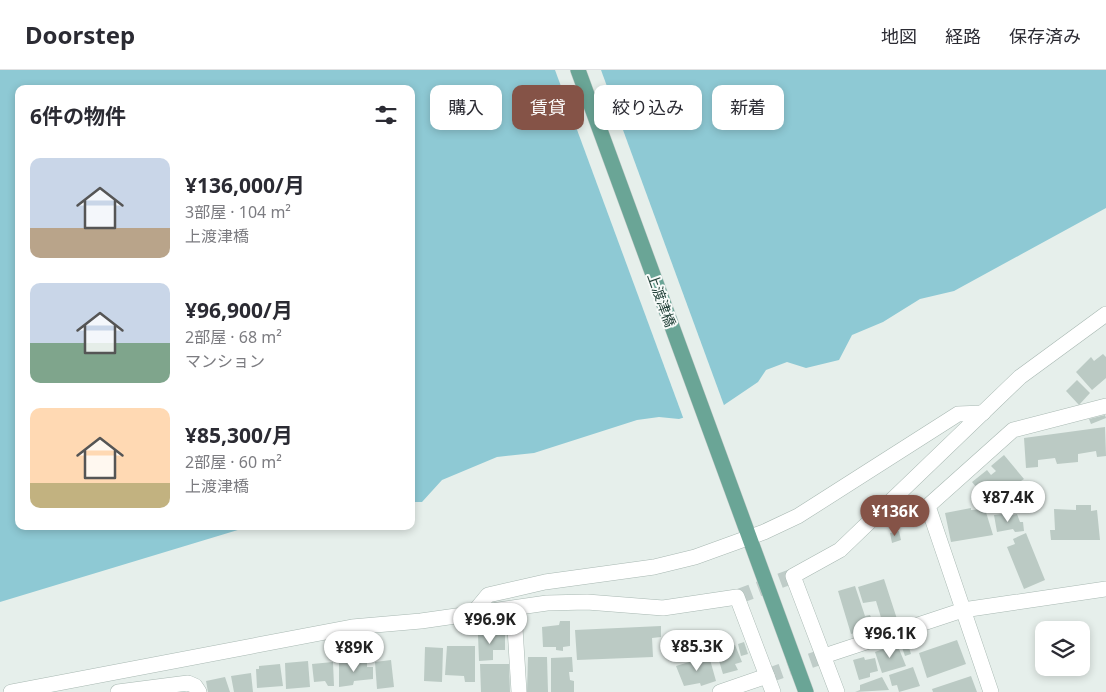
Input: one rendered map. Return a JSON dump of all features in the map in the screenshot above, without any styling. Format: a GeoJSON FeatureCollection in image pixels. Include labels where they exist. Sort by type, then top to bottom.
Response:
{"type":"FeatureCollection","features":[{"type":"Feature","properties":{"kind":"main road","name":"上渡津橋"},"geometry":{"type":"LineString","coordinates":[[578,70],[806,692]]}},
{"type":"Feature","properties":{"kind":"street"},"geometry":{"type":"LineString","coordinates":[[837,692],[793,576],[840,550],[1020,377],[1106,314]]}},
{"type":"Feature","properties":{"kind":"street"},"geometry":{"type":"LineString","coordinates":[[991,692],[928,506],[1013,430],[1106,406]]}},
{"type":"Feature","properties":{"kind":"street"},"geometry":{"type":"LineString","coordinates":[[474,612],[488,596],[545,582],[654,567],[695,557],[748,534],[798,516],[958,414],[983,413]]}},
{"type":"Feature","properties":{"kind":"street"},"geometry":{"type":"LineString","coordinates":[[824,656],[963,610],[1106,589]]}},
{"type":"Feature","properties":{"kind":"street"},"geometry":{"type":"LineString","coordinates":[[11,692],[352,627],[421,621],[547,603],[587,602],[663,608],[737,597],[773,692]]}},
{"type":"Feature","properties":{"kind":"street"},"geometry":{"type":"LineString","coordinates":[[515,628],[519,692]]}},
{"type":"Feature","properties":{"kind":"street"},"geometry":{"type":"LineString","coordinates":[[720,692],[767,676]]}},
{"type":"Feature","properties":{"kind":"street"},"geometry":{"type":"LineString","coordinates":[[118,692],[188,683],[195,686],[199,692]]}},
{"type":"Feature","properties":{"kind":"water"},"geometry":{"type":"Polygon","coordinates":[[[0,70],[1106,70],[1106,208],[954,291],[920,299],[883,322],[852,335],[839,360],[806,368],[787,362],[766,370],[758,382],[724,405],[679,419],[659,417],[637,420],[534,453],[497,457],[442,480],[422,502],[415,502],[415,85],[15,85],[15,530],[238,530],[0,602],[0,70]]]}},
{"type":"Feature","properties":{"kind":"pier"},"geometry":{"type":"Polygon","coordinates":[[[555,70],[601,70],[607,85],[594,85],[594,130],[623,130],[725,408],[684,420],[577,130],[584,130],[584,85],[561,85],[555,70]]]}},
{"type":"Feature","properties":{"kind":"building"},"geometry":{"type":"Polygon","coordinates":[[[1103,354],[1106,357],[1106,378],[1092,390],[1076,372],[1091,357],[1094,361],[1103,354]]]}},
{"type":"Feature","properties":{"kind":"building"},"geometry":{"type":"Polygon","coordinates":[[[1077,380],[1090,393],[1079,405],[1066,391],[1077,380]]]}},
{"type":"Feature","properties":{"kind":"building"},"geometry":{"type":"Polygon","coordinates":[[[1105,415],[1106,418],[1091,424],[1089,419],[1105,415]]]}},
{"type":"Feature","properties":{"kind":"building"},"geometry":{"type":"Polygon","coordinates":[[[1105,427],[1106,456],[1097,457],[1096,451],[1078,454],[1078,462],[1057,464],[1055,458],[1038,460],[1038,467],[1026,468],[1024,438],[1105,427]]]}},
{"type":"Feature","properties":{"kind":"building"},"geometry":{"type":"Polygon","coordinates":[[[1004,455],[1024,479],[1015,485],[1011,481],[996,494],[1000,500],[992,506],[972,482],[987,470],[991,475],[996,471],[991,466],[1004,455]]]}},
{"type":"Feature","properties":{"kind":"building"},"geometry":{"type":"Polygon","coordinates":[[[1076,505],[1091,505],[1091,511],[1097,510],[1100,540],[1051,540],[1050,530],[1055,530],[1054,509],[1076,510],[1076,505]]]}},
{"type":"Feature","properties":{"kind":"building"},"geometry":{"type":"Polygon","coordinates":[[[971,508],[971,510],[985,509],[993,535],[951,542],[945,513],[971,508]]]}},
{"type":"Feature","properties":{"kind":"building"},"geometry":{"type":"Polygon","coordinates":[[[1011,513],[1012,515],[1017,514],[1020,522],[1023,522],[1024,531],[1015,532],[1013,529],[997,532],[994,515],[1011,513]]]}},
{"type":"Feature","properties":{"kind":"building"},"geometry":{"type":"Polygon","coordinates":[[[899,531],[901,540],[892,543],[890,533],[899,531]]]}},
{"type":"Feature","properties":{"kind":"building"},"geometry":{"type":"Polygon","coordinates":[[[1026,533],[1045,580],[1024,589],[1007,547],[1015,544],[1013,539],[1026,533]]]}},
{"type":"Feature","properties":{"kind":"building"},"geometry":{"type":"Polygon","coordinates":[[[884,579],[897,619],[883,624],[876,601],[863,603],[858,587],[884,579]]]}},
{"type":"Feature","properties":{"kind":"building"},"geometry":{"type":"Polygon","coordinates":[[[855,586],[865,616],[870,615],[875,627],[851,634],[838,591],[855,586]]]}},
{"type":"Feature","properties":{"kind":"building"},"geometry":{"type":"Polygon","coordinates":[[[560,621],[570,621],[570,646],[563,647],[563,651],[556,650],[556,647],[543,647],[542,627],[559,625],[560,621]]]}},
{"type":"Feature","properties":{"kind":"building"},"geometry":{"type":"Polygon","coordinates":[[[661,626],[661,637],[652,638],[653,657],[577,660],[575,630],[661,626]]]}},
{"type":"Feature","properties":{"kind":"building"},"geometry":{"type":"Polygon","coordinates":[[[505,633],[505,650],[493,650],[493,660],[479,661],[478,635],[505,633]]]}},
{"type":"Feature","properties":{"kind":"building"},"geometry":{"type":"Polygon","coordinates":[[[957,640],[966,664],[927,678],[919,653],[957,640]]]}},
{"type":"Feature","properties":{"kind":"building"},"geometry":{"type":"Polygon","coordinates":[[[907,641],[911,654],[905,656],[900,642],[907,641]]]}},
{"type":"Feature","properties":{"kind":"building"},"geometry":{"type":"Polygon","coordinates":[[[744,642],[748,654],[741,656],[738,644],[744,642]]]}},
{"type":"Feature","properties":{"kind":"building"},"geometry":{"type":"Polygon","coordinates":[[[897,644],[906,666],[882,673],[875,652],[897,644]]]}},
{"type":"Feature","properties":{"kind":"building"},"geometry":{"type":"Polygon","coordinates":[[[735,645],[742,662],[735,664],[738,670],[723,674],[716,651],[735,645]]]}},
{"type":"Feature","properties":{"kind":"building"},"geometry":{"type":"Polygon","coordinates":[[[447,646],[475,646],[475,682],[465,682],[464,676],[445,675],[447,646]]]}},
{"type":"Feature","properties":{"kind":"building"},"geometry":{"type":"Polygon","coordinates":[[[425,647],[443,648],[442,682],[424,681],[425,647]]]}},
{"type":"Feature","properties":{"kind":"building"},"geometry":{"type":"Polygon","coordinates":[[[709,656],[716,681],[701,686],[700,683],[684,686],[676,666],[709,656]]]}},
{"type":"Feature","properties":{"kind":"building"},"geometry":{"type":"Polygon","coordinates":[[[528,657],[547,657],[548,692],[527,692],[528,657]]]}},
{"type":"Feature","properties":{"kind":"building"},"geometry":{"type":"Polygon","coordinates":[[[572,657],[573,672],[569,672],[570,680],[574,681],[574,692],[551,692],[551,658],[572,657]]]}},
{"type":"Feature","properties":{"kind":"building"},"geometry":{"type":"Polygon","coordinates":[[[864,657],[865,660],[875,658],[878,671],[870,673],[870,677],[859,680],[853,660],[864,657]]]}},
{"type":"Feature","properties":{"kind":"building"},"geometry":{"type":"Polygon","coordinates":[[[391,660],[394,687],[377,689],[375,662],[391,660]]]}},
{"type":"Feature","properties":{"kind":"building"},"geometry":{"type":"Polygon","coordinates":[[[308,661],[310,687],[286,689],[285,663],[308,661]]]}},
{"type":"Feature","properties":{"kind":"building"},"geometry":{"type":"Polygon","coordinates":[[[367,661],[367,667],[373,667],[373,679],[354,681],[353,685],[339,687],[339,663],[367,661]]]}},
{"type":"Feature","properties":{"kind":"building"},"geometry":{"type":"Polygon","coordinates":[[[333,662],[334,686],[328,686],[325,681],[314,682],[312,664],[333,662]]]}},
{"type":"Feature","properties":{"kind":"building"},"geometry":{"type":"Polygon","coordinates":[[[280,664],[283,686],[257,688],[256,669],[259,669],[259,666],[280,664]]]}},
{"type":"Feature","properties":{"kind":"building"},"geometry":{"type":"Polygon","coordinates":[[[480,664],[509,664],[510,692],[481,692],[480,664]]]}},
{"type":"Feature","properties":{"kind":"building"},"geometry":{"type":"Polygon","coordinates":[[[913,667],[920,686],[899,692],[897,685],[892,686],[889,675],[913,667]]]}},
{"type":"Feature","properties":{"kind":"building"},"geometry":{"type":"Polygon","coordinates":[[[251,673],[253,692],[234,692],[231,676],[251,673]]]}},
{"type":"Feature","properties":{"kind":"building"},"geometry":{"type":"Polygon","coordinates":[[[971,676],[977,692],[933,692],[932,689],[971,676]]]}},
{"type":"Feature","properties":{"kind":"building"},"geometry":{"type":"Polygon","coordinates":[[[225,677],[230,692],[208,692],[206,681],[225,677]]]}},
{"type":"Feature","properties":{"kind":"building"},"geometry":{"type":"Polygon","coordinates":[[[882,677],[889,690],[855,692],[860,690],[860,685],[882,677]]]}},
{"type":"Feature","properties":{"kind":"tunnel"},"geometry":{"type":"LineString","coordinates":[[737,597],[793,576]]}},
{"type":"Feature","properties":{"kind":"tunnel"},"geometry":{"type":"LineString","coordinates":[[767,676],[824,656]]}}]}
